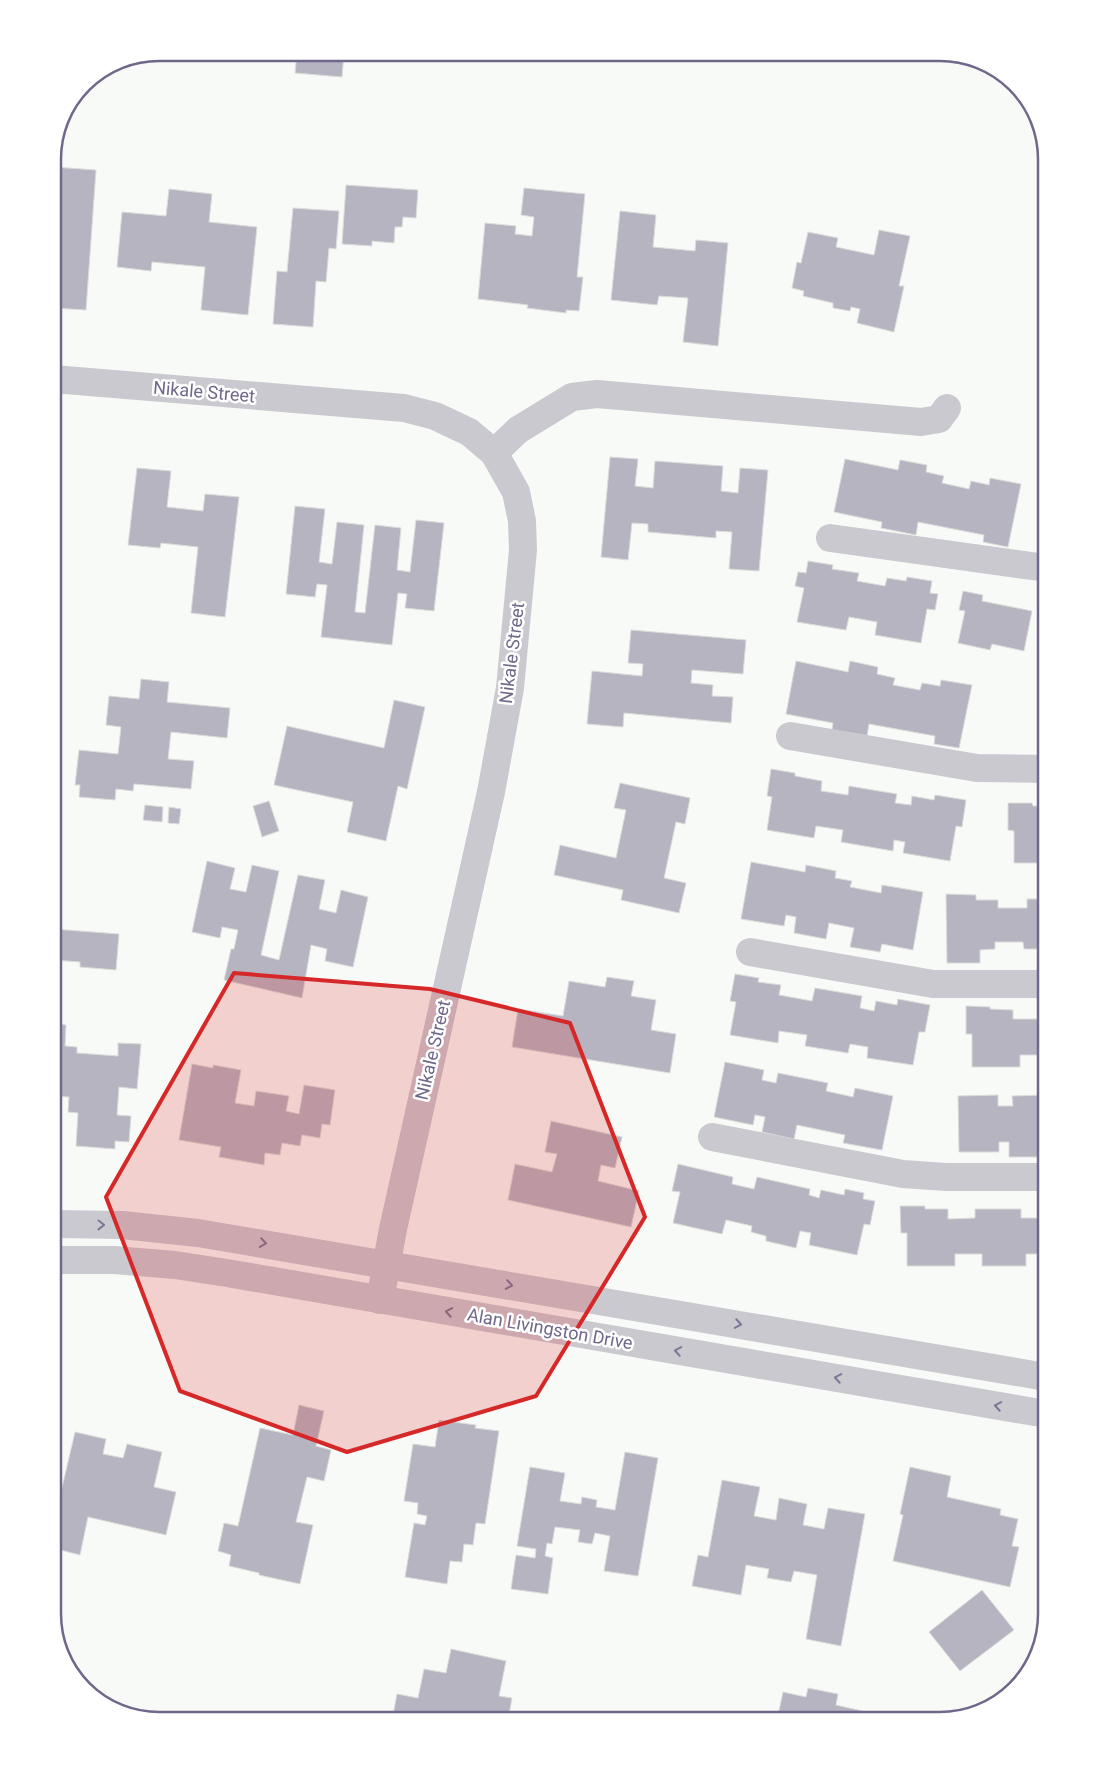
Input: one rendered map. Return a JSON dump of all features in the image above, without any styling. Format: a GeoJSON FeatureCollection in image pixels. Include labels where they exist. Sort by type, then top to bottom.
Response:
{"type":"FeatureCollection","features":[{"type":"Feature","properties":{"kind":"street","name":"Nikale Street"},"geometry":{"type":"LineString","coordinates":[[61,380],[404,408],[435,416],[469,432],[494,453],[516,492],[522,521],[523,550],[510,688],[491,792],[386,1264],[380,1300]]}},
{"type":"Feature","properties":{"kind":"street"},"geometry":{"type":"LineString","coordinates":[[494,453],[518,430],[572,397],[598,394],[921,422],[939,419],[947,408]]}},
{"type":"Feature","properties":{"kind":"street"},"geometry":{"type":"LineString","coordinates":[[830,538],[1038,567]]}},
{"type":"Feature","properties":{"kind":"street"},"geometry":{"type":"LineString","coordinates":[[790,736],[977,768],[1038,769]]}},
{"type":"Feature","properties":{"kind":"street"},"geometry":{"type":"LineString","coordinates":[[750,952],[933,984],[1038,984]]}},
{"type":"Feature","properties":{"kind":"street"},"geometry":{"type":"LineString","coordinates":[[712,1137],[903,1174],[946,1177],[1038,1178]]}},
{"type":"Feature","properties":{"kind":"street","name":"Alan Livingston Drive"},"geometry":{"type":"LineString","coordinates":[[61,1224],[122,1225],[198,1233],[1038,1375]]}},
{"type":"Feature","properties":{"kind":"street","name":"Alan Livingston Drive"},"geometry":{"type":"LineString","coordinates":[[61,1260],[114,1260],[175,1265],[1038,1413]]}},
{"type":"Feature","properties":{"kind":"highlighted area"},"geometry":{"type":"Polygon","coordinates":[[[234,973],[430,989],[570,1023],[645,1217],[536,1396],[347,1452],[180,1391],[106,1197],[234,973]]]}},
{"type":"Feature","properties":{"kind":"building"},"geometry":{"type":"Polygon","coordinates":[[[296,61],[343,61],[342,77],[295,73],[296,61]]]}},
{"type":"Feature","properties":{"kind":"building"},"geometry":{"type":"Polygon","coordinates":[[[61,168],[96,170],[86,310],[61,308],[61,168]]]}},
{"type":"Feature","properties":{"kind":"building"},"geometry":{"type":"Polygon","coordinates":[[[346,185],[418,190],[416,218],[403,217],[402,227],[395,227],[394,243],[372,241],[372,246],[342,244],[346,185]]]}},
{"type":"Feature","properties":{"kind":"building"},"geometry":{"type":"Polygon","coordinates":[[[524,188],[585,194],[577,277],[583,277],[579,311],[566,310],[566,313],[527,308],[528,305],[478,299],[485,223],[516,226],[515,234],[532,236],[534,217],[521,215],[524,188]]]}},
{"type":"Feature","properties":{"kind":"building"},"geometry":{"type":"Polygon","coordinates":[[[169,189],[212,194],[209,222],[257,227],[248,315],[201,310],[205,267],[152,262],[151,271],[117,267],[122,212],[166,216],[169,189]]]}},
{"type":"Feature","properties":{"kind":"building"},"geometry":{"type":"Polygon","coordinates":[[[293,208],[339,211],[336,249],[329,248],[326,282],[316,281],[313,327],[273,324],[277,271],[287,272],[293,208]]]}},
{"type":"Feature","properties":{"kind":"building"},"geometry":{"type":"Polygon","coordinates":[[[620,211],[656,215],[653,247],[695,251],[696,240],[728,243],[718,346],[683,342],[688,298],[659,296],[657,305],[611,300],[620,211]]]}},
{"type":"Feature","properties":{"kind":"building"},"geometry":{"type":"Polygon","coordinates":[[[879,230],[910,236],[899,286],[904,286],[894,332],[857,323],[860,309],[851,307],[850,311],[833,308],[833,303],[803,296],[804,291],[792,288],[797,262],[801,263],[808,232],[838,238],[836,247],[874,255],[879,230]]]}},
{"type":"Feature","properties":{"kind":"building"},"geometry":{"type":"Polygon","coordinates":[[[610,457],[638,459],[635,486],[653,488],[655,461],[723,466],[721,491],[738,493],[740,468],[768,470],[759,571],[729,569],[732,532],[716,531],[716,538],[648,532],[648,524],[632,523],[628,560],[601,557],[610,457]]]}},
{"type":"Feature","properties":{"kind":"building"},"geometry":{"type":"Polygon","coordinates":[[[845,459],[898,470],[900,460],[927,465],[926,472],[944,476],[942,483],[969,489],[971,481],[989,485],[990,478],[1021,484],[1008,547],[983,542],[984,535],[918,522],[916,535],[881,528],[882,522],[834,512],[845,459]]]}},
{"type":"Feature","properties":{"kind":"building"},"geometry":{"type":"Polygon","coordinates":[[[137,468],[171,471],[167,507],[203,511],[205,494],[239,497],[225,617],[191,613],[198,547],[161,543],[160,548],[128,545],[137,468]]]}},
{"type":"Feature","properties":{"kind":"building"},"geometry":{"type":"Polygon","coordinates":[[[295,506],[325,509],[319,562],[332,564],[337,522],[364,525],[355,612],[365,613],[375,525],[401,528],[397,570],[410,572],[416,520],[444,523],[434,611],[405,608],[407,594],[398,593],[392,645],[321,637],[327,585],[317,584],[315,597],[286,594],[295,506]]]}},
{"type":"Feature","properties":{"kind":"building"},"geometry":{"type":"Polygon","coordinates":[[[808,561],[833,565],[832,569],[859,573],[857,581],[885,586],[887,578],[906,581],[907,577],[932,581],[930,593],[938,594],[935,610],[927,609],[921,643],[875,635],[877,622],[849,617],[846,630],[797,622],[804,588],[795,586],[798,572],[806,573],[808,561]]]}},
{"type":"Feature","properties":{"kind":"building"},"geometry":{"type":"Polygon","coordinates":[[[963,591],[983,595],[982,601],[1032,611],[1024,651],[992,644],[990,650],[958,643],[965,611],[959,610],[963,591]]]}},
{"type":"Feature","properties":{"kind":"building"},"geometry":{"type":"Polygon","coordinates":[[[631,630],[746,640],[743,674],[692,670],[691,683],[713,685],[712,696],[733,697],[731,723],[624,713],[623,727],[587,724],[592,671],[642,676],[643,664],[628,663],[631,630]]]}},
{"type":"Feature","properties":{"kind":"building"},"geometry":{"type":"Polygon","coordinates":[[[796,661],[848,672],[850,661],[878,667],[877,674],[895,678],[893,685],[920,690],[922,683],[940,686],[941,680],[972,685],[959,748],[934,744],[935,736],[869,724],[867,736],[832,730],[833,723],[786,714],[796,661]]]}},
{"type":"Feature","properties":{"kind":"building"},"geometry":{"type":"Polygon","coordinates":[[[141,679],[169,682],[167,702],[230,708],[227,738],[171,732],[168,759],[194,761],[191,789],[134,784],[133,791],[116,789],[115,800],[79,797],[80,785],[75,785],[79,750],[118,754],[121,727],[106,725],[109,696],[139,699],[141,679]]]}},
{"type":"Feature","properties":{"kind":"building"},"geometry":{"type":"Polygon","coordinates":[[[394,700],[425,707],[407,789],[398,786],[386,841],[347,832],[353,802],[274,785],[287,726],[384,748],[394,700]]]}},
{"type":"Feature","properties":{"kind":"building"},"geometry":{"type":"Polygon","coordinates":[[[771,769],[795,773],[795,776],[822,781],[821,791],[848,795],[849,786],[897,794],[895,803],[911,805],[912,796],[934,800],[935,795],[966,800],[962,827],[956,826],[950,861],[903,853],[905,842],[894,840],[893,851],[841,842],[843,830],[816,826],[814,838],[767,830],[772,797],[767,796],[771,769]]]}},
{"type":"Feature","properties":{"kind":"building"},"geometry":{"type":"Polygon","coordinates":[[[620,783],[690,798],[685,824],[676,822],[664,878],[686,883],[679,913],[621,900],[623,890],[554,875],[560,845],[616,858],[626,810],[614,808],[620,783]]]}},
{"type":"Feature","properties":{"kind":"building"},"geometry":{"type":"Polygon","coordinates":[[[269,801],[279,831],[262,837],[253,806],[269,801]]]}},
{"type":"Feature","properties":{"kind":"building"},"geometry":{"type":"Polygon","coordinates":[[[1008,803],[1032,803],[1033,806],[1038,806],[1038,863],[1014,863],[1014,831],[1008,830],[1008,803]]]}},
{"type":"Feature","properties":{"kind":"building"},"geometry":{"type":"Polygon","coordinates":[[[145,805],[163,807],[162,822],[143,820],[145,805]]]}},
{"type":"Feature","properties":{"kind":"building"},"geometry":{"type":"Polygon","coordinates":[[[169,807],[181,809],[179,824],[168,823],[169,807]]]}},
{"type":"Feature","properties":{"kind":"building"},"geometry":{"type":"Polygon","coordinates":[[[207,861],[235,868],[230,889],[246,892],[252,865],[279,871],[261,955],[279,960],[298,875],[325,880],[319,909],[336,913],[341,890],[368,897],[353,967],[325,961],[327,949],[311,945],[302,998],[224,980],[231,949],[234,949],[238,930],[222,927],[220,938],[192,932],[207,861]]]}},
{"type":"Feature","properties":{"kind":"building"},"geometry":{"type":"Polygon","coordinates":[[[751,862],[805,872],[806,865],[836,871],[835,878],[852,881],[850,887],[881,893],[882,885],[923,892],[913,950],[882,944],[880,952],[850,947],[854,928],[829,923],[826,939],[794,933],[796,917],[786,915],[784,926],[741,919],[751,862]]]}},
{"type":"Feature","properties":{"kind":"building"},"geometry":{"type":"Polygon","coordinates":[[[946,894],[976,895],[976,900],[998,900],[998,908],[1027,908],[1027,899],[1038,899],[1038,949],[1024,949],[1023,942],[995,942],[995,949],[980,950],[980,963],[947,963],[946,894]]]}},
{"type":"Feature","properties":{"kind":"building"},"geometry":{"type":"Polygon","coordinates":[[[61,930],[119,934],[116,970],[80,967],[80,962],[61,961],[61,930]]]}},
{"type":"Feature","properties":{"kind":"building"},"geometry":{"type":"Polygon","coordinates":[[[735,974],[759,978],[758,982],[781,985],[779,995],[812,1001],[815,988],[862,996],[860,1008],[874,1011],[876,1001],[897,1005],[898,999],[930,1005],[925,1032],[919,1032],[913,1065],[867,1058],[868,1047],[850,1044],[848,1053],[805,1046],[807,1035],[779,1031],[778,1043],[730,1035],[736,1002],[730,1001],[735,974]]]}},
{"type":"Feature","properties":{"kind":"building"},"geometry":{"type":"Polygon","coordinates":[[[607,977],[634,981],[631,996],[656,1000],[651,1030],[676,1034],[670,1073],[512,1047],[518,1009],[563,1016],[569,981],[605,987],[607,977]]]}},
{"type":"Feature","properties":{"kind":"building"},"geometry":{"type":"Polygon","coordinates":[[[966,1006],[1013,1010],[1013,1019],[1038,1019],[1038,1055],[1020,1055],[1020,1067],[972,1067],[972,1034],[966,1034],[966,1006]]]}},
{"type":"Feature","properties":{"kind":"building"},"geometry":{"type":"Polygon","coordinates":[[[61,1025],[66,1025],[65,1046],[77,1047],[77,1053],[118,1056],[118,1043],[141,1044],[137,1089],[119,1087],[117,1115],[131,1116],[129,1142],[115,1141],[115,1149],[76,1146],[78,1113],[68,1112],[69,1097],[61,1096],[61,1025]]]}},
{"type":"Feature","properties":{"kind":"building"},"geometry":{"type":"Polygon","coordinates":[[[725,1062],[764,1070],[762,1080],[776,1083],[778,1073],[828,1083],[826,1091],[853,1097],[855,1088],[893,1096],[882,1150],[843,1143],[845,1135],[797,1125],[794,1139],[762,1132],[765,1117],[755,1115],[753,1125],[714,1117],[725,1062]]]}},
{"type":"Feature","properties":{"kind":"building"},"geometry":{"type":"Polygon","coordinates":[[[192,1064],[213,1068],[213,1065],[241,1070],[235,1103],[254,1106],[256,1091],[289,1096],[286,1111],[299,1114],[304,1085],[335,1090],[330,1125],[322,1124],[320,1138],[302,1135],[300,1146],[282,1143],[280,1155],[265,1153],[264,1165],[219,1157],[221,1147],[179,1140],[192,1064]]]}},
{"type":"Feature","properties":{"kind":"building"},"geometry":{"type":"Polygon","coordinates":[[[998,1095],[998,1106],[1013,1106],[1012,1096],[1038,1095],[1038,1157],[1009,1157],[1009,1142],[999,1142],[999,1152],[959,1152],[958,1096],[998,1095]]]}},
{"type":"Feature","properties":{"kind":"building"},"geometry":{"type":"Polygon","coordinates":[[[551,1121],[622,1137],[615,1168],[601,1165],[598,1181],[639,1191],[631,1227],[508,1200],[515,1164],[552,1172],[557,1154],[545,1152],[551,1121]]]}},
{"type":"Feature","properties":{"kind":"building"},"geometry":{"type":"Polygon","coordinates":[[[678,1164],[733,1177],[732,1184],[754,1189],[757,1177],[810,1189],[809,1195],[819,1198],[821,1190],[844,1195],[845,1189],[864,1193],[863,1199],[875,1201],[870,1225],[864,1224],[857,1255],[809,1245],[811,1233],[800,1231],[796,1248],[766,1241],[766,1236],[751,1232],[752,1226],[726,1220],[722,1234],[673,1223],[680,1192],[672,1191],[678,1164]]]}},
{"type":"Feature","properties":{"kind":"building"},"geometry":{"type":"Polygon","coordinates":[[[900,1206],[925,1206],[925,1209],[948,1209],[948,1219],[975,1218],[975,1209],[1021,1209],[1021,1218],[1038,1218],[1038,1254],[1026,1254],[1026,1266],[982,1266],[982,1254],[955,1254],[955,1266],[907,1266],[907,1233],[901,1233],[900,1206]]]}},
{"type":"Feature","properties":{"kind":"building"},"geometry":{"type":"Polygon","coordinates":[[[299,1405],[324,1411],[316,1446],[331,1450],[324,1481],[307,1477],[296,1522],[313,1525],[300,1584],[229,1566],[231,1555],[218,1551],[224,1523],[238,1526],[260,1428],[293,1435],[299,1405]]]}},
{"type":"Feature","properties":{"kind":"building"},"geometry":{"type":"Polygon","coordinates":[[[439,1420],[476,1425],[475,1428],[499,1431],[485,1524],[476,1523],[473,1545],[464,1544],[462,1562],[450,1561],[447,1584],[405,1577],[414,1523],[425,1525],[427,1516],[417,1514],[418,1503],[404,1501],[413,1444],[435,1447],[439,1420]]]}},
{"type":"Feature","properties":{"kind":"building"},"geometry":{"type":"Polygon","coordinates":[[[75,1432],[106,1439],[103,1454],[123,1458],[127,1444],[162,1452],[154,1487],[176,1492],[166,1535],[88,1517],[80,1555],[61,1550],[61,1492],[75,1432]]]}},
{"type":"Feature","properties":{"kind":"building"},"geometry":{"type":"Polygon","coordinates":[[[625,1452],[658,1458],[638,1576],[604,1571],[610,1536],[595,1533],[592,1544],[578,1542],[580,1530],[555,1527],[552,1544],[547,1543],[545,1556],[553,1558],[548,1594],[511,1589],[516,1555],[535,1558],[536,1549],[517,1546],[530,1467],[565,1473],[560,1501],[581,1504],[582,1497],[597,1500],[596,1507],[615,1510],[625,1452]]]}},
{"type":"Feature","properties":{"kind":"building"},"geometry":{"type":"Polygon","coordinates":[[[910,1467],[951,1476],[947,1497],[1001,1509],[1000,1515],[1018,1519],[1012,1546],[1019,1547],[1010,1587],[893,1561],[903,1515],[900,1514],[910,1467]]]}},
{"type":"Feature","properties":{"kind":"building"},"geometry":{"type":"Polygon","coordinates":[[[722,1480],[760,1487],[754,1516],[776,1520],[779,1498],[807,1504],[803,1525],[824,1529],[828,1508],[865,1514],[841,1646],[806,1639],[817,1575],[794,1571],[791,1582],[767,1578],[769,1569],[746,1565],[741,1595],[692,1586],[698,1555],[708,1557],[722,1480]]]}},
{"type":"Feature","properties":{"kind":"building"},"geometry":{"type":"Polygon","coordinates":[[[982,1590],[1014,1630],[960,1671],[929,1632],[982,1590]]]}},
{"type":"Feature","properties":{"kind":"building"},"geometry":{"type":"Polygon","coordinates":[[[451,1649],[506,1661],[499,1696],[512,1698],[510,1712],[394,1712],[397,1694],[418,1698],[424,1669],[446,1673],[451,1649]]]}},
{"type":"Feature","properties":{"kind":"building"},"geometry":{"type":"Polygon","coordinates":[[[808,1688],[838,1694],[836,1705],[867,1712],[779,1712],[783,1692],[806,1697],[808,1688]]]}}]}
